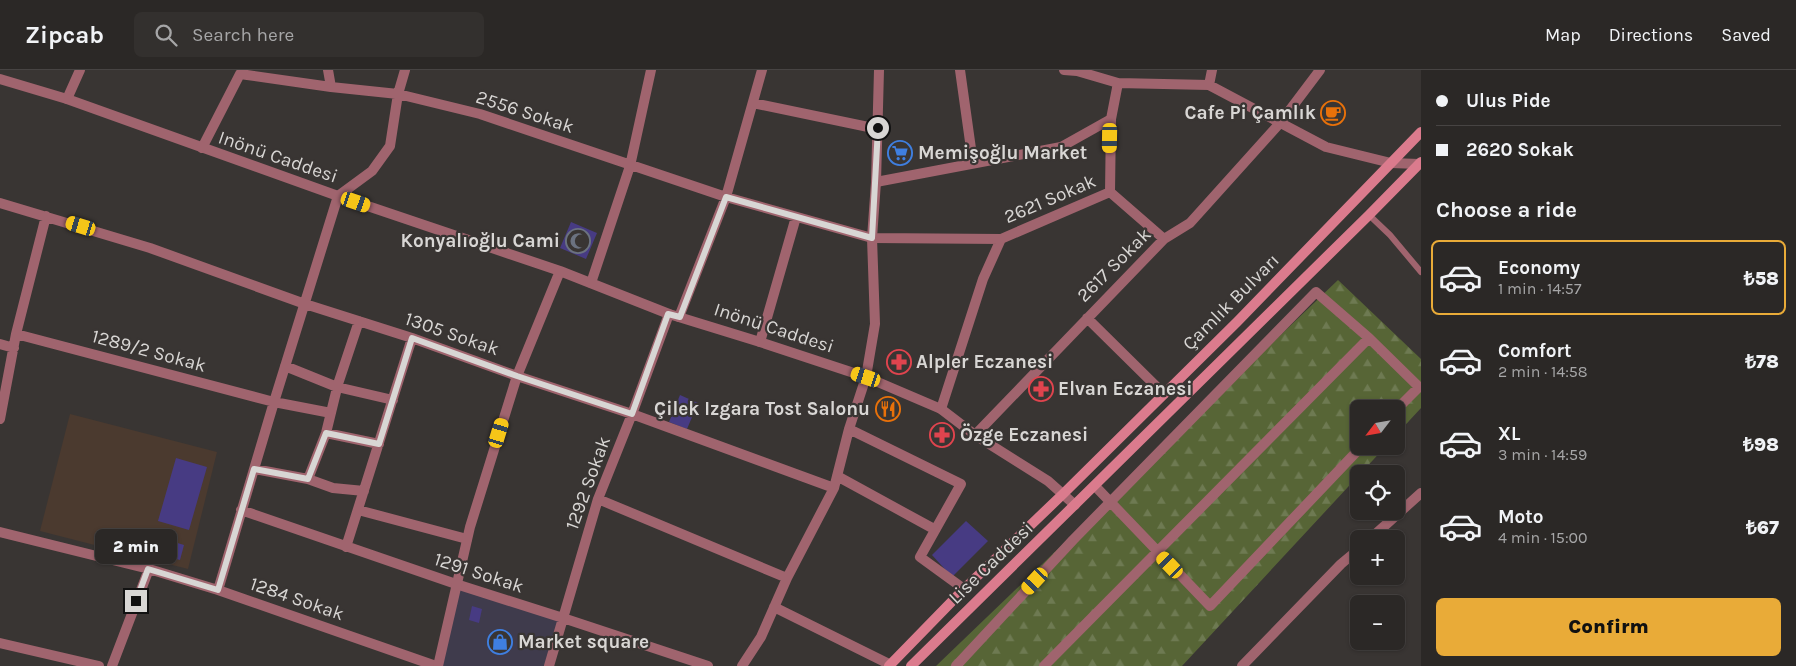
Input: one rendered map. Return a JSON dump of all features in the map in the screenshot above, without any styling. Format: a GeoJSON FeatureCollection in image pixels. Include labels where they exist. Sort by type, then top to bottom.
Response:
{"type":"FeatureCollection","features":[{"type":"Feature","properties":{"kind":"main road","name":"Çamlık Bulvarı"},"geometry":{"type":"LineString","coordinates":[[890,665],[964,588],[1063,494],[1244,315],[1421,132]]}},
{"type":"Feature","properties":{"kind":"main road","name":"Çamlık Bulvarı"},"geometry":{"type":"LineString","coordinates":[[1095,486],[1420,163]]}},
{"type":"Feature","properties":{"kind":"main road","name":"Lise Caddesi"},"geometry":{"type":"LineString","coordinates":[[911,666],[1095,486]]}},
{"type":"Feature","properties":{"kind":"street"},"geometry":{"type":"LineString","coordinates":[[66,99],[80,70]]}},
{"type":"Feature","properties":{"kind":"street"},"geometry":{"type":"LineString","coordinates":[[328,70],[331,87]]}},
{"type":"Feature","properties":{"kind":"street"},"geometry":{"type":"LineString","coordinates":[[218,590],[338,196],[372,171],[390,146],[398,94],[405,70]]}},
{"type":"Feature","properties":{"kind":"street"},"geometry":{"type":"LineString","coordinates":[[592,283],[630,166],[650,70]]}},
{"type":"Feature","properties":{"kind":"street"},"geometry":{"type":"LineString","coordinates":[[680,317],[726,197],[762,70]]}},
{"type":"Feature","properties":{"kind":"street"},"geometry":{"type":"LineString","coordinates":[[742,666],[762,637],[787,578],[834,488],[849,429],[866,377],[875,324],[872,238],[876,182],[879,70]]}},
{"type":"Feature","properties":{"kind":"street"},"geometry":{"type":"LineString","coordinates":[[960,70],[974,163]]}},
{"type":"Feature","properties":{"kind":"street"},"geometry":{"type":"LineString","coordinates":[[1064,70],[1077,70],[1118,83],[1209,85],[1326,147],[1391,163],[1420,163]]}},
{"type":"Feature","properties":{"kind":"street"},"geometry":{"type":"LineString","coordinates":[[1209,85],[1212,70]]}},
{"type":"Feature","properties":{"kind":"street","name":"2617 Sokak"},"geometry":{"type":"LineString","coordinates":[[975,435],[1164,239],[1190,223],[1280,123],[1320,70]]}},
{"type":"Feature","properties":{"kind":"street","name":"2556 Sokak"},"geometry":{"type":"LineString","coordinates":[[202,148],[239,72],[331,87],[398,94],[480,114],[726,197],[872,238]]}},
{"type":"Feature","properties":{"kind":"street","name":"Inönü Caddesi"},"geometry":{"type":"LineString","coordinates":[[0,79],[66,99],[338,196],[560,271],[668,314],[866,377],[941,409],[975,435],[1048,481],[1074,505]]}},
{"type":"Feature","properties":{"kind":"street"},"geometry":{"type":"LineString","coordinates":[[1110,192],[1111,120],[1118,83]]}},
{"type":"Feature","properties":{"kind":"street"},"geometry":{"type":"LineString","coordinates":[[753,102],[878,128]]}},
{"type":"Feature","properties":{"kind":"street"},"geometry":{"type":"LineString","coordinates":[[876,182],[1061,147],[1111,120]]}},
{"type":"Feature","properties":{"kind":"street","name":"2621 Sokak"},"geometry":{"type":"LineString","coordinates":[[872,238],[1001,239],[1110,192],[1164,239]]}},
{"type":"Feature","properties":{"kind":"street","name":"1305 Sokak"},"geometry":{"type":"LineString","coordinates":[[0,202],[150,248],[305,304],[412,338],[517,376],[632,414],[834,488]]}},
{"type":"Feature","properties":{"kind":"street"},"geometry":{"type":"LineString","coordinates":[[0,419],[16,334],[46,216]]}},
{"type":"Feature","properties":{"kind":"street"},"geometry":{"type":"LineString","coordinates":[[760,342],[796,217]]}},
{"type":"Feature","properties":{"kind":"street"},"geometry":{"type":"LineString","coordinates":[[941,409],[983,279],[1001,239]]}},
{"type":"Feature","properties":{"kind":"street"},"geometry":{"type":"LineString","coordinates":[[437,666],[467,539],[517,376],[560,271]]}},
{"type":"Feature","properties":{"kind":"street"},"geometry":{"type":"LineString","coordinates":[[956,666],[1073,540],[1316,292],[1369,338],[1418,387],[1405,401]]}},
{"type":"Feature","properties":{"kind":"street","name":"1292 Sokak"},"geometry":{"type":"LineString","coordinates":[[549,666],[598,499],[632,414],[668,314]]}},
{"type":"Feature","properties":{"kind":"street"},"geometry":{"type":"LineString","coordinates":[[1087,318],[1164,394]]}},
{"type":"Feature","properties":{"kind":"street"},"geometry":{"type":"LineString","coordinates":[[308,479],[326,433],[337,387],[359,321]]}},
{"type":"Feature","properties":{"kind":"street","name":"1289/2 Sokak"},"geometry":{"type":"LineString","coordinates":[[16,334],[274,402],[331,413]]}},
{"type":"Feature","properties":{"kind":"street"},"geometry":{"type":"LineString","coordinates":[[346,547],[412,338]]}},
{"type":"Feature","properties":{"kind":"street"},"geometry":{"type":"LineString","coordinates":[[1044,666],[1369,338]]}},
{"type":"Feature","properties":{"kind":"street"},"geometry":{"type":"LineString","coordinates":[[0,344],[14,348]]}},
{"type":"Feature","properties":{"kind":"street"},"geometry":{"type":"LineString","coordinates":[[285,366],[337,387],[393,400]]}},
{"type":"Feature","properties":{"kind":"street"},"geometry":{"type":"LineString","coordinates":[[849,429],[961,484],[920,557],[964,588]]}},
{"type":"Feature","properties":{"kind":"street"},"geometry":{"type":"LineString","coordinates":[[326,433],[379,444]]}},
{"type":"Feature","properties":{"kind":"street"},"geometry":{"type":"LineString","coordinates":[[1095,486],[1210,606],[1353,455]]}},
{"type":"Feature","properties":{"kind":"street"},"geometry":{"type":"LineString","coordinates":[[254,469],[308,479],[333,488],[364,491]]}},
{"type":"Feature","properties":{"kind":"street"},"geometry":{"type":"LineString","coordinates":[[837,476],[934,530]]}},
{"type":"Feature","properties":{"kind":"street"},"geometry":{"type":"LineString","coordinates":[[1380,530],[1421,493]]}},
{"type":"Feature","properties":{"kind":"street"},"geometry":{"type":"LineString","coordinates":[[598,499],[787,578]]}},
{"type":"Feature","properties":{"kind":"street","name":"1291 Sokak"},"geometry":{"type":"LineString","coordinates":[[241,510],[456,584],[708,666]]}},
{"type":"Feature","properties":{"kind":"street"},"geometry":{"type":"LineString","coordinates":[[358,510],[467,539]]}},
{"type":"Feature","properties":{"kind":"street","name":"1284 Sokak"},"geometry":{"type":"LineString","coordinates":[[0,532],[148,569],[218,590],[437,666]]}},
{"type":"Feature","properties":{"kind":"street"},"geometry":{"type":"LineString","coordinates":[[1242,666],[1350,556]]}},
{"type":"Feature","properties":{"kind":"street"},"geometry":{"type":"LineString","coordinates":[[112,666],[148,569]]}},
{"type":"Feature","properties":{"kind":"street"},"geometry":{"type":"LineString","coordinates":[[774,606],[890,665]]}},
{"type":"Feature","properties":{"kind":"street"},"geometry":{"type":"LineString","coordinates":[[0,643],[99,666]]}},
{"type":"Feature","properties":{"kind":"lane"},"geometry":{"type":"LineString","coordinates":[[1369,214],[1390,235],[1421,272]]}},
{"type":"Feature","properties":{"kind":"shaded area"},"geometry":{"type":"Polygon","coordinates":[[[70,414],[217,452],[188,569],[40,531],[70,414]]]}},
{"type":"Feature","properties":{"kind":"shaded area","name":"Market square"},"geometry":{"type":"Polygon","coordinates":[[[456,584],[563,618],[549,666],[438,666],[456,584]]]}},
{"type":"Feature","properties":{"kind":"green space"},"geometry":{"type":"Polygon","coordinates":[[[1338,280],[1421,359],[1421,408],[1405,425],[1405,400],[1350,400],[1350,455],[1378,455],[1368,465],[1350,465],[1350,485],[1182,666],[936,666],[1338,280]]]}},
{"type":"Feature","properties":{"kind":"building","name":"Konyalıoğlu Cami"},"geometry":{"type":"Polygon","coordinates":[[[571,222],[597,233],[586,259],[560,248],[571,222]]]}},
{"type":"Feature","properties":{"kind":"building"},"geometry":{"type":"Polygon","coordinates":[[[680,395],[698,403],[687,429],[669,422],[680,395]]]}},
{"type":"Feature","properties":{"kind":"building"},"geometry":{"type":"Polygon","coordinates":[[[176,458],[207,467],[189,530],[158,521],[176,458]]]}},
{"type":"Feature","properties":{"kind":"building"},"geometry":{"type":"Polygon","coordinates":[[[966,521],[988,541],[952,577],[932,555],[966,521]]]}},
{"type":"Feature","properties":{"kind":"building"},"geometry":{"type":"Polygon","coordinates":[[[152,535],[184,545],[180,560],[148,551],[152,535]]]}},
{"type":"Feature","properties":{"kind":"building"},"geometry":{"type":"Polygon","coordinates":[[[472,606],[482,609],[479,623],[469,620],[472,606]]]}},
{"type":"Feature","properties":{"kind":"place","name":"Cafe Pi Çamlık"},"geometry":{"type":"Point","coordinates":[1333,113]}},
{"type":"Feature","properties":{"kind":"place","name":"Memişoğlu Market"},"geometry":{"type":"Point","coordinates":[900,153]}},
{"type":"Feature","properties":{"kind":"place","name":"Konyalıoğlu Cami"},"geometry":{"type":"Point","coordinates":[578,241]}},
{"type":"Feature","properties":{"kind":"place","name":"Alpler Eczanesi"},"geometry":{"type":"Point","coordinates":[899,362]}},
{"type":"Feature","properties":{"kind":"place","name":"Elvan Eczanesi"},"geometry":{"type":"Point","coordinates":[1041,389]}},
{"type":"Feature","properties":{"kind":"place","name":"Çilek Izgara Tost Salonu"},"geometry":{"type":"Point","coordinates":[888,409]}},
{"type":"Feature","properties":{"kind":"place","name":"Özge Eczanesi"},"geometry":{"type":"Point","coordinates":[942,435]}},
{"type":"Feature","properties":{"kind":"place","name":"Market square"},"geometry":{"type":"Point","coordinates":[500,642]}},
{"type":"Feature","properties":{"kind":"route"},"geometry":{"type":"LineString","coordinates":[[136,601],[148,569],[218,590],[254,469],[308,479],[326,433],[379,444],[412,338],[517,376],[632,414],[668,314],[680,317],[726,197],[872,238],[878,128]]}}]}
